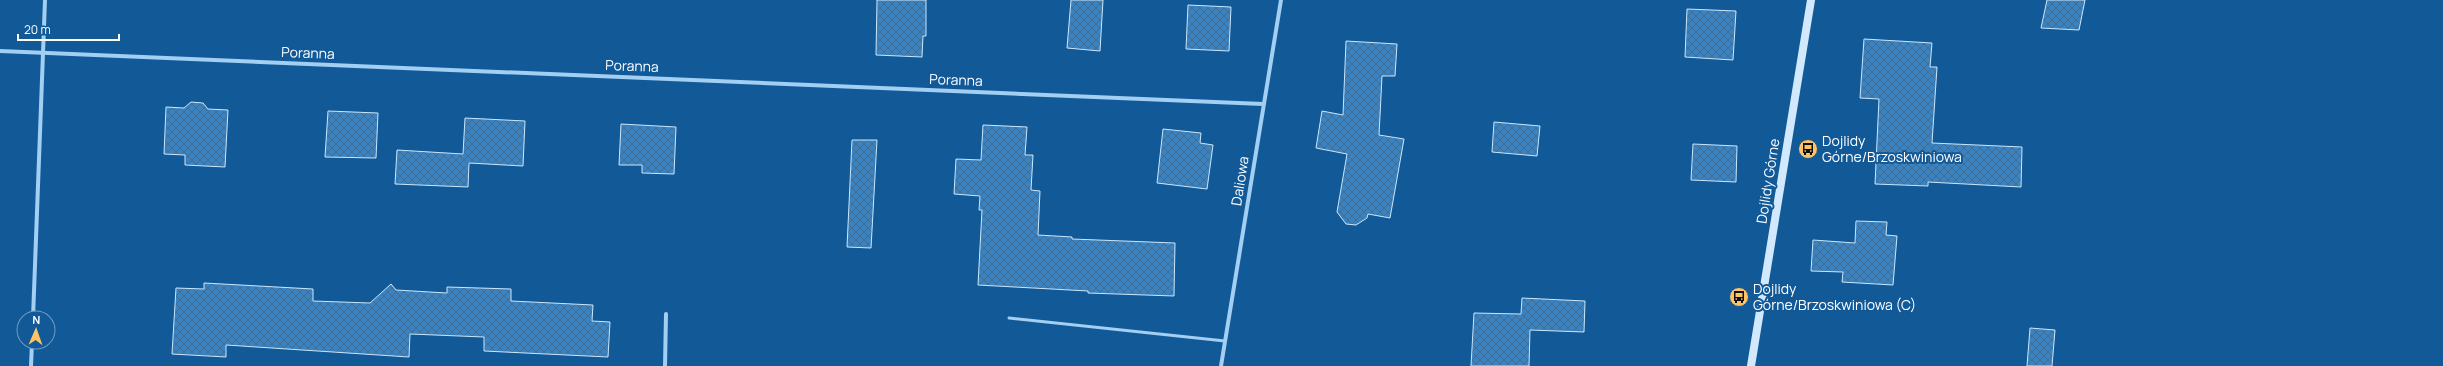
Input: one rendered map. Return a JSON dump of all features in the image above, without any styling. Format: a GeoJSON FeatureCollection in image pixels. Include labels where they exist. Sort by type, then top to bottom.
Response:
{"type":"FeatureCollection","features":[{"type":"Feature","properties":{"kind":"street"},"geometry":{"type":"LineString","coordinates":[[33,310],[45,0]]}},
{"type":"Feature","properties":{"kind":"street","name":"Daliowa"},"geometry":{"type":"LineString","coordinates":[[1221,366],[1281,0]]}},
{"type":"Feature","properties":{"kind":"street","name":"Dojlidy Górne"},"geometry":{"type":"LineString","coordinates":[[1751,366],[1811,0]]}},
{"type":"Feature","properties":{"kind":"street","name":"Poranna"},"geometry":{"type":"LineString","coordinates":[[0,51],[1264,104]]}},
{"type":"Feature","properties":{"kind":"street"},"geometry":{"type":"LineString","coordinates":[[665,366],[666,314]]}},
{"type":"Feature","properties":{"kind":"street"},"geometry":{"type":"LineString","coordinates":[[31,366],[32,350]]}},
{"type":"Feature","properties":{"kind":"lane"},"geometry":{"type":"LineString","coordinates":[[1009,318],[1225,341]]}},
{"type":"Feature","properties":{"kind":"building"},"geometry":{"type":"Polygon","coordinates":[[[877,0],[926,0],[926,36],[923,36],[922,57],[876,55],[877,0]]]}},
{"type":"Feature","properties":{"kind":"building"},"geometry":{"type":"Polygon","coordinates":[[[1071,0],[1103,0],[1100,51],[1067,48],[1071,0]]]}},
{"type":"Feature","properties":{"kind":"building"},"geometry":{"type":"Polygon","coordinates":[[[2047,0],[2085,0],[2079,30],[2041,28],[2047,0]]]}},
{"type":"Feature","properties":{"kind":"building"},"geometry":{"type":"Polygon","coordinates":[[[1188,5],[1231,7],[1229,51],[1186,49],[1188,5]]]}},
{"type":"Feature","properties":{"kind":"building"},"geometry":{"type":"Polygon","coordinates":[[[1687,9],[1736,11],[1733,60],[1685,57],[1687,9]]]}},
{"type":"Feature","properties":{"kind":"building"},"geometry":{"type":"Polygon","coordinates":[[[1864,39],[1932,43],[1930,67],[1937,67],[1932,143],[2022,147],[2021,187],[1928,182],[1928,186],[1875,184],[1879,99],[1860,98],[1864,39]]]}},
{"type":"Feature","properties":{"kind":"building"},"geometry":{"type":"Polygon","coordinates":[[[1346,41],[1397,44],[1395,76],[1382,76],[1379,135],[1404,139],[1390,218],[1368,214],[1367,218],[1356,225],[1346,224],[1337,212],[1347,154],[1316,148],[1322,111],[1343,115],[1346,41]]]}},
{"type":"Feature","properties":{"kind":"building"},"geometry":{"type":"Polygon","coordinates":[[[191,102],[203,103],[208,109],[228,110],[225,167],[185,165],[185,155],[164,154],[166,107],[184,108],[191,102]]]}},
{"type":"Feature","properties":{"kind":"building"},"geometry":{"type":"Polygon","coordinates":[[[328,111],[378,113],[376,158],[325,157],[328,111]]]}},
{"type":"Feature","properties":{"kind":"building"},"geometry":{"type":"Polygon","coordinates":[[[465,118],[525,121],[523,166],[469,163],[468,187],[395,184],[397,150],[463,154],[465,118]]]}},
{"type":"Feature","properties":{"kind":"building"},"geometry":{"type":"Polygon","coordinates":[[[1494,122],[1540,126],[1537,156],[1492,152],[1494,122]]]}},
{"type":"Feature","properties":{"kind":"building"},"geometry":{"type":"Polygon","coordinates":[[[621,124],[676,127],[674,174],[642,173],[642,165],[619,165],[621,124]]]}},
{"type":"Feature","properties":{"kind":"building"},"geometry":{"type":"Polygon","coordinates":[[[983,125],[1027,127],[1025,155],[1033,155],[1031,190],[1040,191],[1038,235],[1072,237],[1072,239],[1175,243],[1174,296],[1088,293],[1088,291],[978,285],[982,210],[979,210],[980,196],[954,194],[956,159],[981,160],[983,125]]]}},
{"type":"Feature","properties":{"kind":"building"},"geometry":{"type":"Polygon","coordinates":[[[1163,129],[1201,133],[1200,143],[1213,145],[1207,189],[1157,183],[1163,129]]]}},
{"type":"Feature","properties":{"kind":"building"},"geometry":{"type":"Polygon","coordinates":[[[852,140],[877,140],[871,248],[847,247],[852,140]]]}},
{"type":"Feature","properties":{"kind":"building"},"geometry":{"type":"Polygon","coordinates":[[[1693,144],[1737,146],[1736,182],[1691,180],[1693,144]]]}},
{"type":"Feature","properties":{"kind":"building"},"geometry":{"type":"Polygon","coordinates":[[[1856,221],[1887,222],[1886,235],[1897,236],[1893,285],[1842,282],[1843,272],[1811,271],[1813,240],[1855,243],[1856,221]]]}},
{"type":"Feature","properties":{"kind":"building"},"geometry":{"type":"Polygon","coordinates":[[[204,283],[313,289],[313,301],[370,303],[391,284],[396,290],[447,293],[447,287],[511,289],[511,301],[593,305],[592,321],[610,322],[608,357],[484,351],[484,337],[410,334],[409,357],[226,345],[226,357],[172,354],[176,288],[204,289],[204,283]]]}},
{"type":"Feature","properties":{"kind":"building"},"geometry":{"type":"Polygon","coordinates":[[[1522,298],[1585,301],[1584,332],[1530,330],[1529,366],[1471,366],[1474,313],[1521,314],[1522,298]]]}},
{"type":"Feature","properties":{"kind":"building"},"geometry":{"type":"Polygon","coordinates":[[[2030,328],[2055,330],[2052,366],[2027,366],[2030,328]]]}},
{"type":"Feature","properties":{"kind":"place","name":"Dojlidy Górne/Brzoskwiniowa"},"geometry":{"type":"Point","coordinates":[1808,149]}},
{"type":"Feature","properties":{"kind":"place","name":"Dojlidy Górne/Brzoskwiniowa (C)"},"geometry":{"type":"Point","coordinates":[1739,297]}}]}
